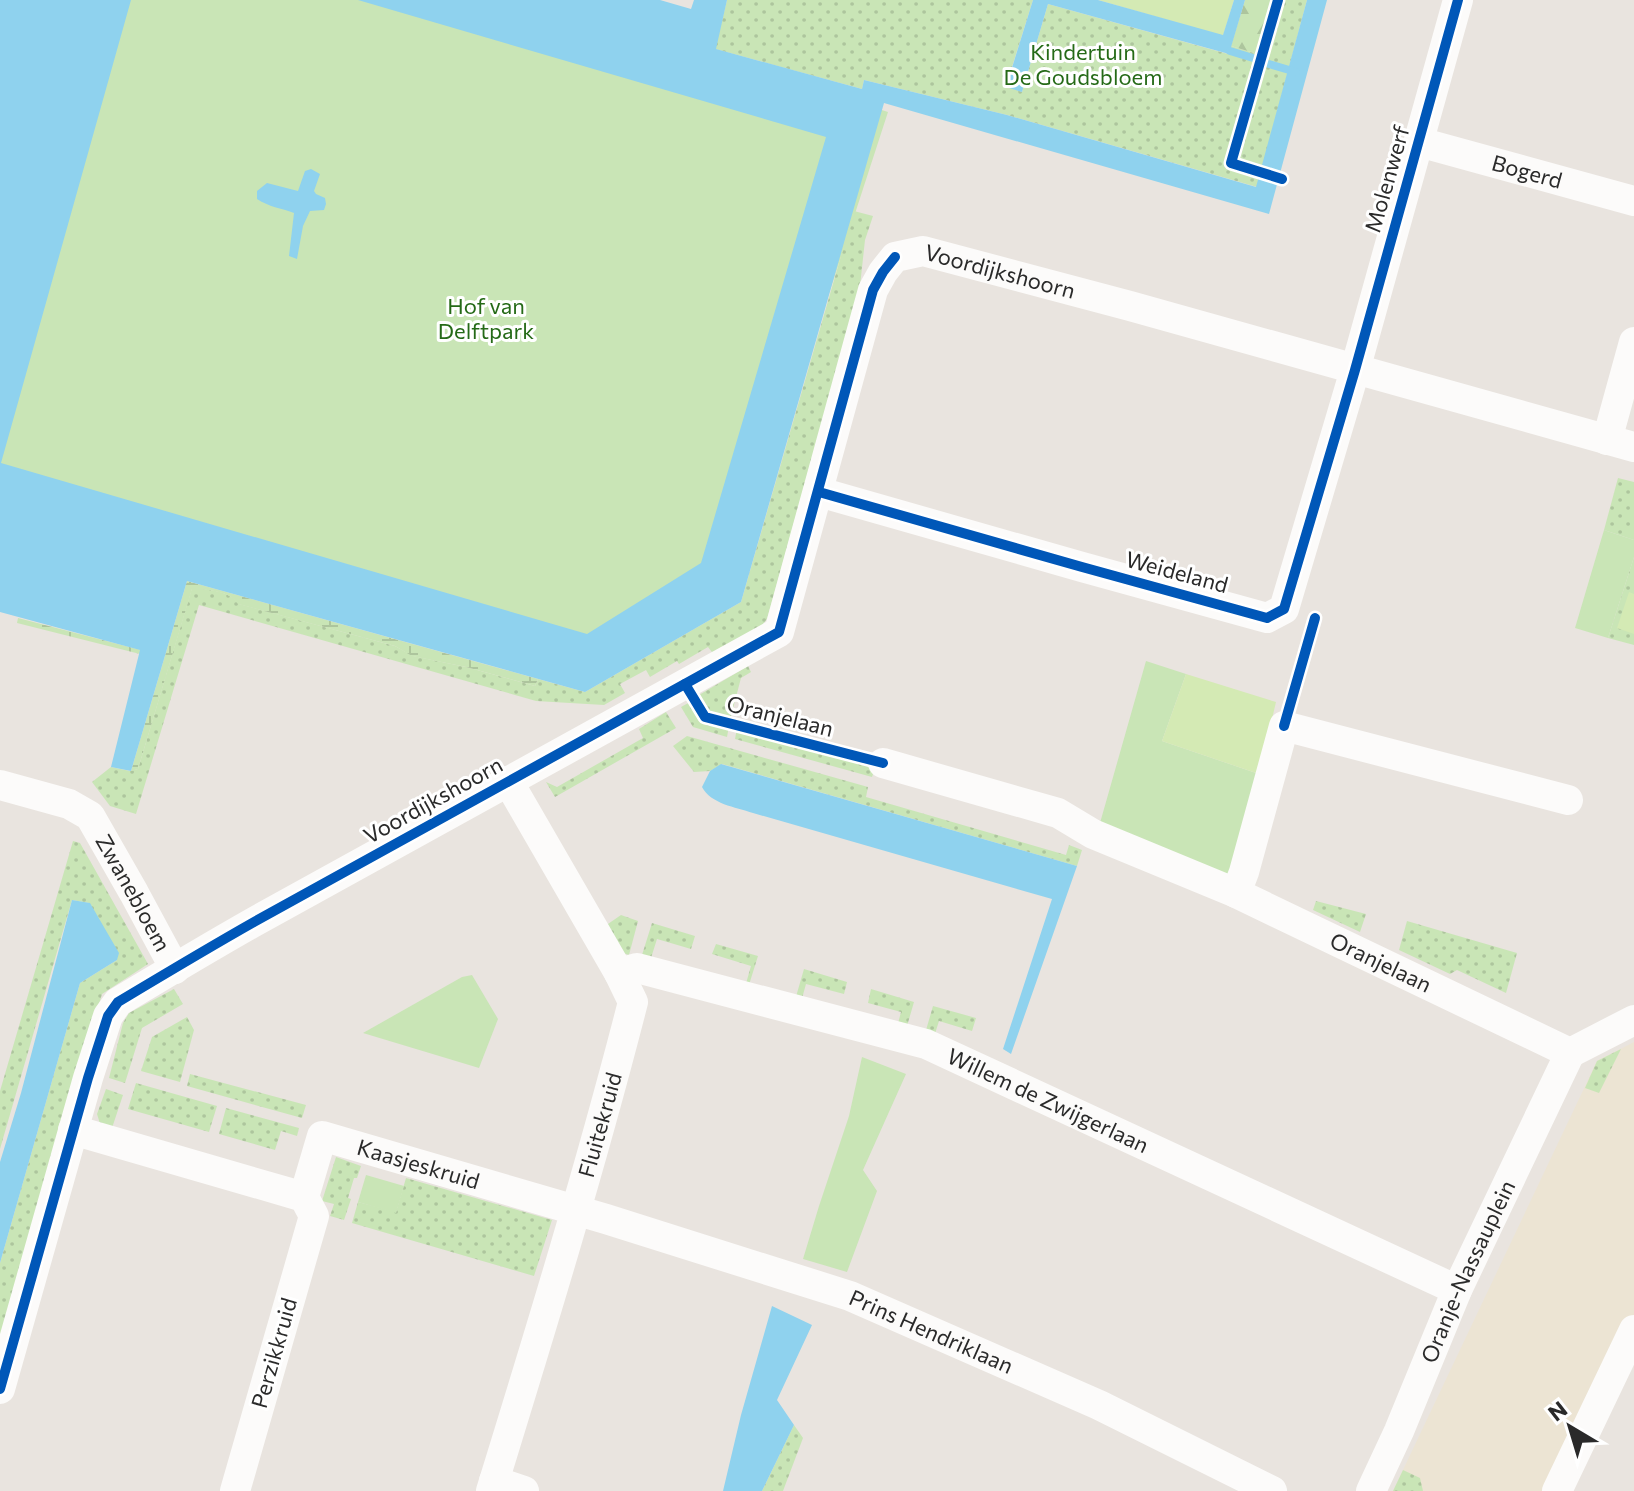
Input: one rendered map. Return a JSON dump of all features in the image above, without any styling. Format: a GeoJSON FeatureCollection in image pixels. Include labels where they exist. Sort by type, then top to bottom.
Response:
{"type":"FeatureCollection","features":[{"type":"Feature","properties":{"kind":"street","name":"Molenwerf"},"geometry":{"type":"LineString","coordinates":[[1355,370],[1458,0]]}},
{"type":"Feature","properties":{"kind":"street","name":"Bogerd"},"geometry":{"type":"LineString","coordinates":[[1419,142],[1634,201]]}},
{"type":"Feature","properties":{"kind":"street","name":"Voordijkshoorn"},"geometry":{"type":"LineString","coordinates":[[0,1389],[73,1130],[108,1016],[118,1002],[251,923],[779,632],[873,290],[895,257],[923,251],[1621,443]]}},
{"type":"Feature","properties":{"kind":"street"},"geometry":{"type":"LineString","coordinates":[[1621,443],[1634,342]]}},
{"type":"Feature","properties":{"kind":"street","name":"Weideland"},"geometry":{"type":"LineString","coordinates":[[819,492],[1267,618],[1284,609],[1355,370]]}},
{"type":"Feature","properties":{"kind":"street"},"geometry":{"type":"LineString","coordinates":[[1236,893],[1284,726],[1568,800]]}},
{"type":"Feature","properties":{"kind":"street","name":"Oranjelaan"},"geometry":{"type":"LineString","coordinates":[[883,763],[1058,813],[1093,834],[1236,893],[1570,1053]]}},
{"type":"Feature","properties":{"kind":"street","name":"Fluitekruid"},"geometry":{"type":"LineString","coordinates":[[492,1486],[576,1211],[633,1002],[508,781]]}},
{"type":"Feature","properties":{"kind":"street","name":"Zwanebloem"},"geometry":{"type":"LineString","coordinates":[[0,785],[69,804],[90,816],[175,969]]}},
{"type":"Feature","properties":{"kind":"street","name":"Willem de Zwijgerlaan"},"geometry":{"type":"LineString","coordinates":[[619,973],[637,968],[926,1044],[1457,1290]]}},
{"type":"Feature","properties":{"kind":"street"},"geometry":{"type":"LineString","coordinates":[[1570,1053],[1634,1020]]}},
{"type":"Feature","properties":{"kind":"street","name":"Oranje-Nassauplein"},"geometry":{"type":"LineString","coordinates":[[1371,1491],[1457,1290],[1570,1053]]}},
{"type":"Feature","properties":{"kind":"street"},"geometry":{"type":"LineString","coordinates":[[73,1130],[309,1207]]}},
{"type":"Feature","properties":{"kind":"street","name":"Kaasjeskruid"},"geometry":{"type":"LineString","coordinates":[[309,1207],[322,1136],[576,1211]]}},
{"type":"Feature","properties":{"kind":"street","name":"Perzikkruid"},"geometry":{"type":"LineString","coordinates":[[235,1491],[309,1207]]}},
{"type":"Feature","properties":{"kind":"street","name":"Prins Hendriklaan"},"geometry":{"type":"LineString","coordinates":[[576,1211],[850,1296],[1099,1405],[1272,1491]]}},
{"type":"Feature","properties":{"kind":"street"},"geometry":{"type":"LineString","coordinates":[[1557,1491],[1634,1330]]}},
{"type":"Feature","properties":{"kind":"street"},"geometry":{"type":"LineString","coordinates":[[492,1486],[524,1491]]}},
{"type":"Feature","properties":{"kind":"shaded area"},"geometry":{"type":"Polygon","coordinates":[[[1634,1042],[1634,1316],[1553,1491],[1393,1491],[1597,1061],[1634,1042]]]}},
{"type":"Feature","properties":{"kind":"green space","name":"Hof van Delftpark"},"geometry":{"type":"Polygon","coordinates":[[[0,0],[525,0],[612,24],[888,112],[733,589],[577,677],[153,549],[0,585],[0,0]]]}},
{"type":"Feature","properties":{"kind":"green space","name":"Kindertuin De Goudsbloem"},"geometry":{"type":"Polygon","coordinates":[[[727,0],[1033,0],[1006,86],[1022,92],[1048,4],[1228,54],[1231,46],[1264,56],[1280,0],[1307,0],[1257,187],[1007,115],[864,80],[862,89],[715,49],[727,0]]]}},
{"type":"Feature","properties":{"kind":"green space"},"geometry":{"type":"Polygon","coordinates":[[[1098,0],[1234,0],[1223,36],[1098,0]]]}},
{"type":"Feature","properties":{"kind":"green space"},"geometry":{"type":"Polygon","coordinates":[[[1245,0],[1280,0],[1264,56],[1231,46],[1245,0]]]}},
{"type":"Feature","properties":{"kind":"green space"},"geometry":{"type":"Polygon","coordinates":[[[854,211],[873,216],[865,240],[860,286],[767,619],[755,634],[715,656],[708,647],[650,677],[646,670],[620,684],[625,693],[604,705],[536,701],[199,605],[136,814],[110,806],[92,782],[111,767],[130,771],[138,769],[192,588],[224,593],[239,604],[395,646],[413,656],[535,686],[538,679],[585,692],[741,602],[854,211]]]}},
{"type":"Feature","properties":{"kind":"green space"},"geometry":{"type":"Polygon","coordinates":[[[1618,478],[1634,482],[1634,540],[1604,530],[1618,478]]]}},
{"type":"Feature","properties":{"kind":"green space"},"geometry":{"type":"Polygon","coordinates":[[[1604,530],[1634,540],[1634,557],[1608,638],[1575,628],[1604,530]]]}},
{"type":"Feature","properties":{"kind":"green space"},"geometry":{"type":"Polygon","coordinates":[[[1634,557],[1634,645],[1608,638],[1634,557]]]}},
{"type":"Feature","properties":{"kind":"green space"},"geometry":{"type":"Polygon","coordinates":[[[187,581],[538,679],[535,686],[412,656],[395,646],[238,604],[224,593],[192,589],[138,769],[131,771],[187,581]]]}},
{"type":"Feature","properties":{"kind":"green space"},"geometry":{"type":"Polygon","coordinates":[[[1629,592],[1634,594],[1634,634],[1617,628],[1629,592]]]}},
{"type":"Feature","properties":{"kind":"green space"},"geometry":{"type":"Polygon","coordinates":[[[18,618],[141,650],[140,654],[17,623],[18,618]]]}},
{"type":"Feature","properties":{"kind":"green space"},"geometry":{"type":"Polygon","coordinates":[[[1146,661],[1186,674],[1162,741],[1259,774],[1229,879],[1100,823],[1146,661]]]}},
{"type":"Feature","properties":{"kind":"green space"},"geometry":{"type":"Polygon","coordinates":[[[748,666],[751,672],[741,678],[730,720],[710,714],[699,695],[748,666]]]}},
{"type":"Feature","properties":{"kind":"green space"},"geometry":{"type":"Polygon","coordinates":[[[1186,674],[1276,702],[1259,774],[1162,741],[1186,674]]]}},
{"type":"Feature","properties":{"kind":"green space"},"geometry":{"type":"Polygon","coordinates":[[[692,701],[701,718],[729,726],[727,737],[693,727],[681,707],[692,701]]]}},
{"type":"Feature","properties":{"kind":"green space"},"geometry":{"type":"Polygon","coordinates":[[[666,712],[676,728],[555,797],[546,782],[557,787],[643,738],[639,729],[666,712]]]}},
{"type":"Feature","properties":{"kind":"green space"},"geometry":{"type":"Polygon","coordinates":[[[737,728],[875,768],[872,777],[735,739],[737,728]]]}},
{"type":"Feature","properties":{"kind":"green space"},"geometry":{"type":"Polygon","coordinates":[[[687,736],[868,787],[866,797],[1066,855],[1069,845],[1082,850],[1077,866],[722,764],[710,771],[694,772],[673,746],[687,736]]]}},
{"type":"Feature","properties":{"kind":"green space"},"geometry":{"type":"Polygon","coordinates":[[[73,841],[80,843],[148,964],[102,994],[0,1340],[0,1263],[80,983],[117,960],[89,903],[72,900],[0,1149],[0,1091],[73,841]]]}},
{"type":"Feature","properties":{"kind":"green space"},"geometry":{"type":"Polygon","coordinates":[[[1316,901],[1366,914],[1360,932],[1313,910],[1316,901]]]}},
{"type":"Feature","properties":{"kind":"green space"},"geometry":{"type":"Polygon","coordinates":[[[621,915],[638,921],[629,955],[620,952],[605,926],[621,915]]]}},
{"type":"Feature","properties":{"kind":"green space"},"geometry":{"type":"Polygon","coordinates":[[[1407,921],[1517,953],[1506,993],[1457,970],[1450,974],[1399,950],[1407,921]]]}},
{"type":"Feature","properties":{"kind":"green space"},"geometry":{"type":"Polygon","coordinates":[[[652,923],[695,936],[691,949],[657,939],[651,958],[642,955],[652,923]]]}},
{"type":"Feature","properties":{"kind":"green space"},"geometry":{"type":"Polygon","coordinates":[[[716,944],[758,956],[748,988],[745,987],[751,966],[712,954],[716,944]]]}},
{"type":"Feature","properties":{"kind":"green space"},"geometry":{"type":"Polygon","coordinates":[[[804,969],[847,982],[844,994],[806,984],[801,1002],[795,1000],[804,969]]]}},
{"type":"Feature","properties":{"kind":"green space"},"geometry":{"type":"Polygon","coordinates":[[[472,975],[498,1019],[479,1068],[363,1033],[462,977],[472,975]]]}},
{"type":"Feature","properties":{"kind":"green space"},"geometry":{"type":"Polygon","coordinates":[[[174,989],[183,1004],[142,1028],[125,1083],[109,1078],[123,1023],[129,1013],[174,989]]]}},
{"type":"Feature","properties":{"kind":"green space"},"geometry":{"type":"Polygon","coordinates":[[[871,989],[914,1002],[905,1033],[896,1031],[901,1012],[868,1003],[871,989]]]}},
{"type":"Feature","properties":{"kind":"green space"},"geometry":{"type":"Polygon","coordinates":[[[933,1006],[976,1018],[972,1031],[939,1021],[933,1040],[924,1037],[933,1006]]]}},
{"type":"Feature","properties":{"kind":"green space"},"geometry":{"type":"Polygon","coordinates":[[[187,1017],[194,1030],[180,1082],[141,1071],[152,1037],[187,1017]]]}},
{"type":"Feature","properties":{"kind":"green space"},"geometry":{"type":"Polygon","coordinates":[[[1621,1049],[1599,1093],[1585,1088],[1597,1061],[1621,1049]]]}},
{"type":"Feature","properties":{"kind":"green space"},"geometry":{"type":"Polygon","coordinates":[[[862,1057],[906,1074],[863,1170],[877,1191],[847,1272],[803,1259],[849,1116],[862,1057]]]}},
{"type":"Feature","properties":{"kind":"green space"},"geometry":{"type":"Polygon","coordinates":[[[190,1074],[306,1105],[302,1118],[187,1086],[190,1074]]]}},
{"type":"Feature","properties":{"kind":"green space"},"geometry":{"type":"Polygon","coordinates":[[[136,1083],[217,1106],[209,1132],[128,1109],[136,1083]]]}},
{"type":"Feature","properties":{"kind":"green space"},"geometry":{"type":"Polygon","coordinates":[[[106,1089],[123,1095],[111,1131],[101,1127],[97,1114],[106,1089]]]}},
{"type":"Feature","properties":{"kind":"green space"},"geometry":{"type":"Polygon","coordinates":[[[226,1108],[299,1128],[297,1136],[281,1131],[275,1150],[219,1134],[226,1108]]]}},
{"type":"Feature","properties":{"kind":"green space"},"geometry":{"type":"Polygon","coordinates":[[[336,1157],[361,1166],[357,1178],[354,1178],[344,1220],[330,1216],[334,1204],[322,1201],[336,1157]]]}},
{"type":"Feature","properties":{"kind":"green space"},"geometry":{"type":"Polygon","coordinates":[[[366,1175],[404,1186],[396,1213],[358,1202],[366,1175]]]}},
{"type":"Feature","properties":{"kind":"green space"},"geometry":{"type":"Polygon","coordinates":[[[406,1178],[552,1220],[534,1276],[352,1223],[358,1202],[396,1212],[406,1178]]]}},
{"type":"Feature","properties":{"kind":"green space"},"geometry":{"type":"Polygon","coordinates":[[[794,1425],[803,1438],[783,1491],[762,1491],[794,1425]]]}},
{"type":"Feature","properties":{"kind":"green space"},"geometry":{"type":"Polygon","coordinates":[[[1403,1470],[1420,1478],[1423,1491],[1393,1491],[1403,1470]]]}},
{"type":"Feature","properties":{"kind":"water"},"geometry":{"type":"Polygon","coordinates":[[[0,0],[131,0],[1,463],[587,634],[701,563],[826,137],[358,0],[660,0],[691,9],[694,0],[727,0],[716,49],[862,89],[864,80],[1007,115],[1256,187],[1307,0],[1327,0],[1269,214],[884,103],[741,602],[585,692],[187,581],[131,771],[111,767],[140,650],[0,612],[0,0]]]}},
{"type":"Feature","properties":{"kind":"water"},"geometry":{"type":"Polygon","coordinates":[[[1033,0],[1098,0],[1223,35],[1234,0],[1245,0],[1229,54],[1048,4],[1022,92],[1006,87],[1033,0]]]}},
{"type":"Feature","properties":{"kind":"water"},"geometry":{"type":"Polygon","coordinates":[[[311,169],[320,174],[314,191],[325,198],[326,204],[324,210],[310,211],[303,226],[297,259],[289,256],[294,213],[262,202],[257,199],[257,191],[267,183],[298,191],[305,171],[311,169]]]}},
{"type":"Feature","properties":{"kind":"water"},"geometry":{"type":"Polygon","coordinates":[[[721,764],[1077,866],[1011,1054],[1003,1049],[1052,899],[724,804],[711,797],[702,787],[710,771],[721,764]]]}},
{"type":"Feature","properties":{"kind":"water"},"geometry":{"type":"Polygon","coordinates":[[[72,900],[90,903],[119,953],[117,960],[80,983],[0,1263],[0,1162],[72,900]]]}},
{"type":"Feature","properties":{"kind":"water"},"geometry":{"type":"Polygon","coordinates":[[[772,1306],[812,1325],[777,1400],[794,1425],[762,1491],[723,1491],[741,1415],[772,1306]]]}},
{"type":"Feature","properties":{"kind":"waterway"},"geometry":{"type":"LineString","coordinates":[[1230,51],[1253,58]]}},
{"type":"Feature","properties":{"kind":"waterway"},"geometry":{"type":"LineString","coordinates":[[1269,64],[1296,72]]}},
{"type":"Feature","properties":{"kind":"cycle path"},"geometry":{"type":"LineString","coordinates":[[1278,0],[1231,163],[1282,179]]}},
{"type":"Feature","properties":{"kind":"cycle path"},"geometry":{"type":"LineString","coordinates":[[819,492],[1267,618],[1284,609],[1355,370],[1458,0]]}},
{"type":"Feature","properties":{"kind":"cycle path"},"geometry":{"type":"LineString","coordinates":[[0,1389],[88,1078],[108,1016],[118,1002],[319,885],[779,632],[873,290],[895,257]]}},
{"type":"Feature","properties":{"kind":"cycle path"},"geometry":{"type":"LineString","coordinates":[[1284,726],[1315,618]]}},
{"type":"Feature","properties":{"kind":"cycle path"},"geometry":{"type":"LineString","coordinates":[[685,684],[705,717],[883,763]]}}]}
